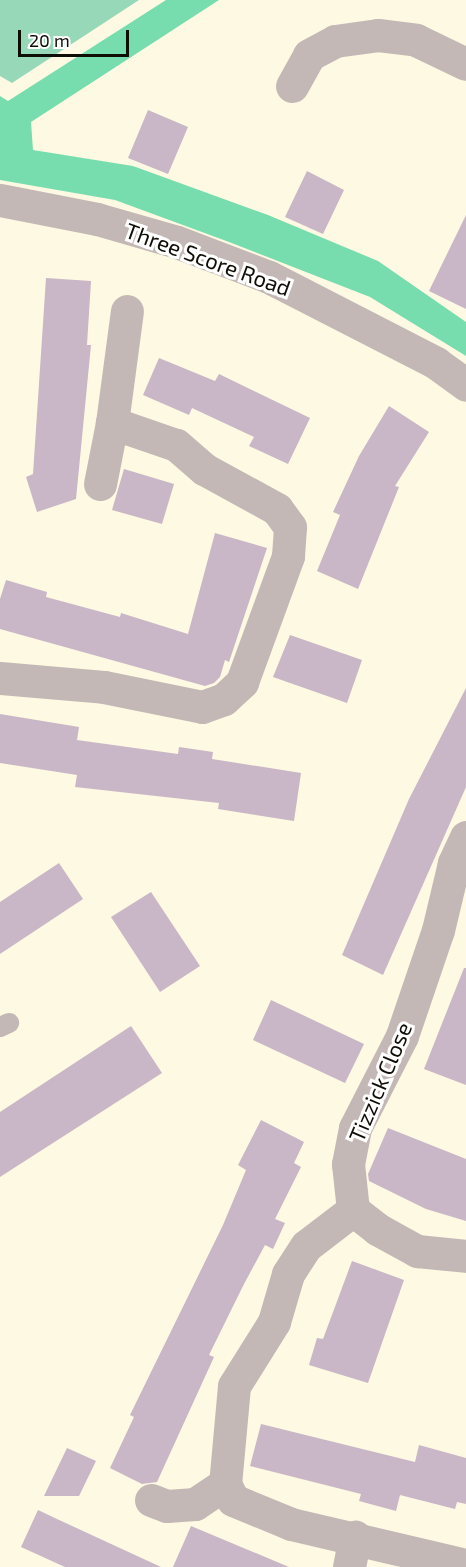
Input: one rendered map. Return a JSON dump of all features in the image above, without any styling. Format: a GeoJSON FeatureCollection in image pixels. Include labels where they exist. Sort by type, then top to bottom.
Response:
{"type":"FeatureCollection","features":[{"type":"Feature","properties":{"kind":"street"},"geometry":{"type":"LineString","coordinates":[[292,86],[309,55],[335,41],[378,35],[416,40],[466,64]]}},
{"type":"Feature","properties":{"kind":"street","name":"Three Score Road"},"geometry":{"type":"LineString","coordinates":[[0,200],[97,219],[177,242],[269,277],[436,363],[466,385]]}},
{"type":"Feature","properties":{"kind":"street"},"geometry":{"type":"LineString","coordinates":[[100,484],[112,423],[127,311]]}},
{"type":"Feature","properties":{"kind":"street"},"geometry":{"type":"LineString","coordinates":[[0,678],[104,687],[202,707],[224,699],[242,682],[288,556],[290,527],[277,509],[204,469],[176,445],[112,423]]}},
{"type":"Feature","properties":{"kind":"street","name":"Tizzick Close"},"geometry":{"type":"LineString","coordinates":[[353,1210],[348,1164],[355,1128],[402,1036],[438,930],[454,863],[466,837]]}},
{"type":"Feature","properties":{"kind":"street"},"geometry":{"type":"LineString","coordinates":[[466,1256],[417,1251],[377,1229],[353,1210],[306,1246],[288,1274],[274,1322],[234,1386],[225,1484],[233,1500],[352,1552],[466,1566]]}},
{"type":"Feature","properties":{"kind":"street"},"geometry":{"type":"LineString","coordinates":[[151,1500],[167,1506],[195,1504],[225,1484]]}},
{"type":"Feature","properties":{"kind":"green space"},"geometry":{"type":"Polygon","coordinates":[[[0,0],[139,0],[12,83],[0,76],[0,0]]]}},
{"type":"Feature","properties":{"kind":"green space"},"geometry":{"type":"Polygon","coordinates":[[[166,0],[219,0],[31,122],[33,150],[133,166],[268,215],[378,261],[466,322],[466,356],[370,297],[229,242],[115,200],[0,180],[0,96],[8,101],[166,0]]]}},
{"type":"Feature","properties":{"kind":"building"},"geometry":{"type":"Polygon","coordinates":[[[148,110],[188,127],[168,174],[128,158],[148,110]]]}},
{"type":"Feature","properties":{"kind":"building"},"geometry":{"type":"Polygon","coordinates":[[[307,171],[344,190],[323,234],[285,217],[307,171]]]}},
{"type":"Feature","properties":{"kind":"building"},"geometry":{"type":"Polygon","coordinates":[[[466,215],[466,309],[429,291],[466,215]]]}},
{"type":"Feature","properties":{"kind":"building"},"geometry":{"type":"Polygon","coordinates":[[[46,278],[91,281],[87,345],[91,345],[76,499],[37,512],[26,477],[33,474],[46,278]]]}},
{"type":"Feature","properties":{"kind":"building"},"geometry":{"type":"Polygon","coordinates":[[[159,358],[215,381],[219,374],[310,418],[288,464],[249,446],[254,437],[192,408],[189,415],[143,395],[159,358]]]}},
{"type":"Feature","properties":{"kind":"building"},"geometry":{"type":"Polygon","coordinates":[[[389,406],[429,432],[395,486],[399,487],[358,589],[317,571],[340,515],[333,512],[359,456],[389,406]]]}},
{"type":"Feature","properties":{"kind":"building"},"geometry":{"type":"Polygon","coordinates":[[[124,469],[174,484],[162,524],[112,510],[124,469]]]}},
{"type":"Feature","properties":{"kind":"building"},"geometry":{"type":"Polygon","coordinates":[[[215,533],[267,548],[229,662],[225,660],[220,677],[214,683],[205,686],[0,629],[0,599],[6,580],[47,592],[46,597],[120,617],[121,613],[188,634],[215,533]]]}},
{"type":"Feature","properties":{"kind":"building"},"geometry":{"type":"Polygon","coordinates":[[[290,635],[362,660],[347,703],[273,677],[290,635]]]}},
{"type":"Feature","properties":{"kind":"building"},"geometry":{"type":"Polygon","coordinates":[[[466,688],[466,787],[383,975],[342,955],[409,799],[466,688]]]}},
{"type":"Feature","properties":{"kind":"building"},"geometry":{"type":"Polygon","coordinates":[[[0,714],[79,727],[77,740],[178,754],[179,747],[213,752],[212,759],[301,773],[294,821],[218,809],[219,803],[75,787],[77,775],[0,763],[0,714]]]}},
{"type":"Feature","properties":{"kind":"building"},"geometry":{"type":"Polygon","coordinates":[[[59,863],[83,899],[0,954],[0,902],[59,863]]]}},
{"type":"Feature","properties":{"kind":"building"},"geometry":{"type":"Polygon","coordinates":[[[151,892],[200,966],[160,992],[111,917],[151,892]]]}},
{"type":"Feature","properties":{"kind":"building"},"geometry":{"type":"Polygon","coordinates":[[[464,968],[466,968],[466,1085],[424,1069],[464,968]]]}},
{"type":"Feature","properties":{"kind":"building"},"geometry":{"type":"Polygon","coordinates":[[[271,1000],[364,1044],[345,1083],[253,1040],[271,1000]]]}},
{"type":"Feature","properties":{"kind":"building"},"geometry":{"type":"Polygon","coordinates":[[[131,1026],[162,1073],[0,1177],[0,1112],[131,1026]]]}},
{"type":"Feature","properties":{"kind":"building"},"geometry":{"type":"Polygon","coordinates":[[[261,1120],[304,1142],[294,1163],[301,1167],[275,1219],[285,1223],[273,1249],[265,1245],[244,1284],[209,1355],[214,1357],[157,1482],[142,1484],[110,1468],[134,1417],[130,1415],[223,1225],[246,1170],[238,1165],[261,1120]]]}},
{"type":"Feature","properties":{"kind":"building"},"geometry":{"type":"Polygon","coordinates":[[[388,1128],[466,1159],[466,1221],[426,1209],[369,1181],[368,1174],[388,1128]]]}},
{"type":"Feature","properties":{"kind":"building"},"geometry":{"type":"Polygon","coordinates":[[[352,1261],[404,1280],[368,1383],[309,1365],[317,1338],[323,1339],[352,1261]]]}},
{"type":"Feature","properties":{"kind":"building"},"geometry":{"type":"Polygon","coordinates":[[[261,1424],[415,1462],[419,1445],[466,1458],[466,1504],[457,1502],[455,1509],[400,1495],[396,1511],[359,1501],[361,1494],[250,1466],[261,1424]]]}},
{"type":"Feature","properties":{"kind":"building"},"geometry":{"type":"Polygon","coordinates":[[[67,1448],[96,1461],[79,1496],[44,1496],[67,1448]]]}},
{"type":"Feature","properties":{"kind":"building"},"geometry":{"type":"Polygon","coordinates":[[[38,1510],[161,1567],[65,1567],[21,1547],[38,1510]]]}},
{"type":"Feature","properties":{"kind":"building"},"geometry":{"type":"Polygon","coordinates":[[[191,1526],[289,1567],[173,1567],[191,1526]]]}}]}
